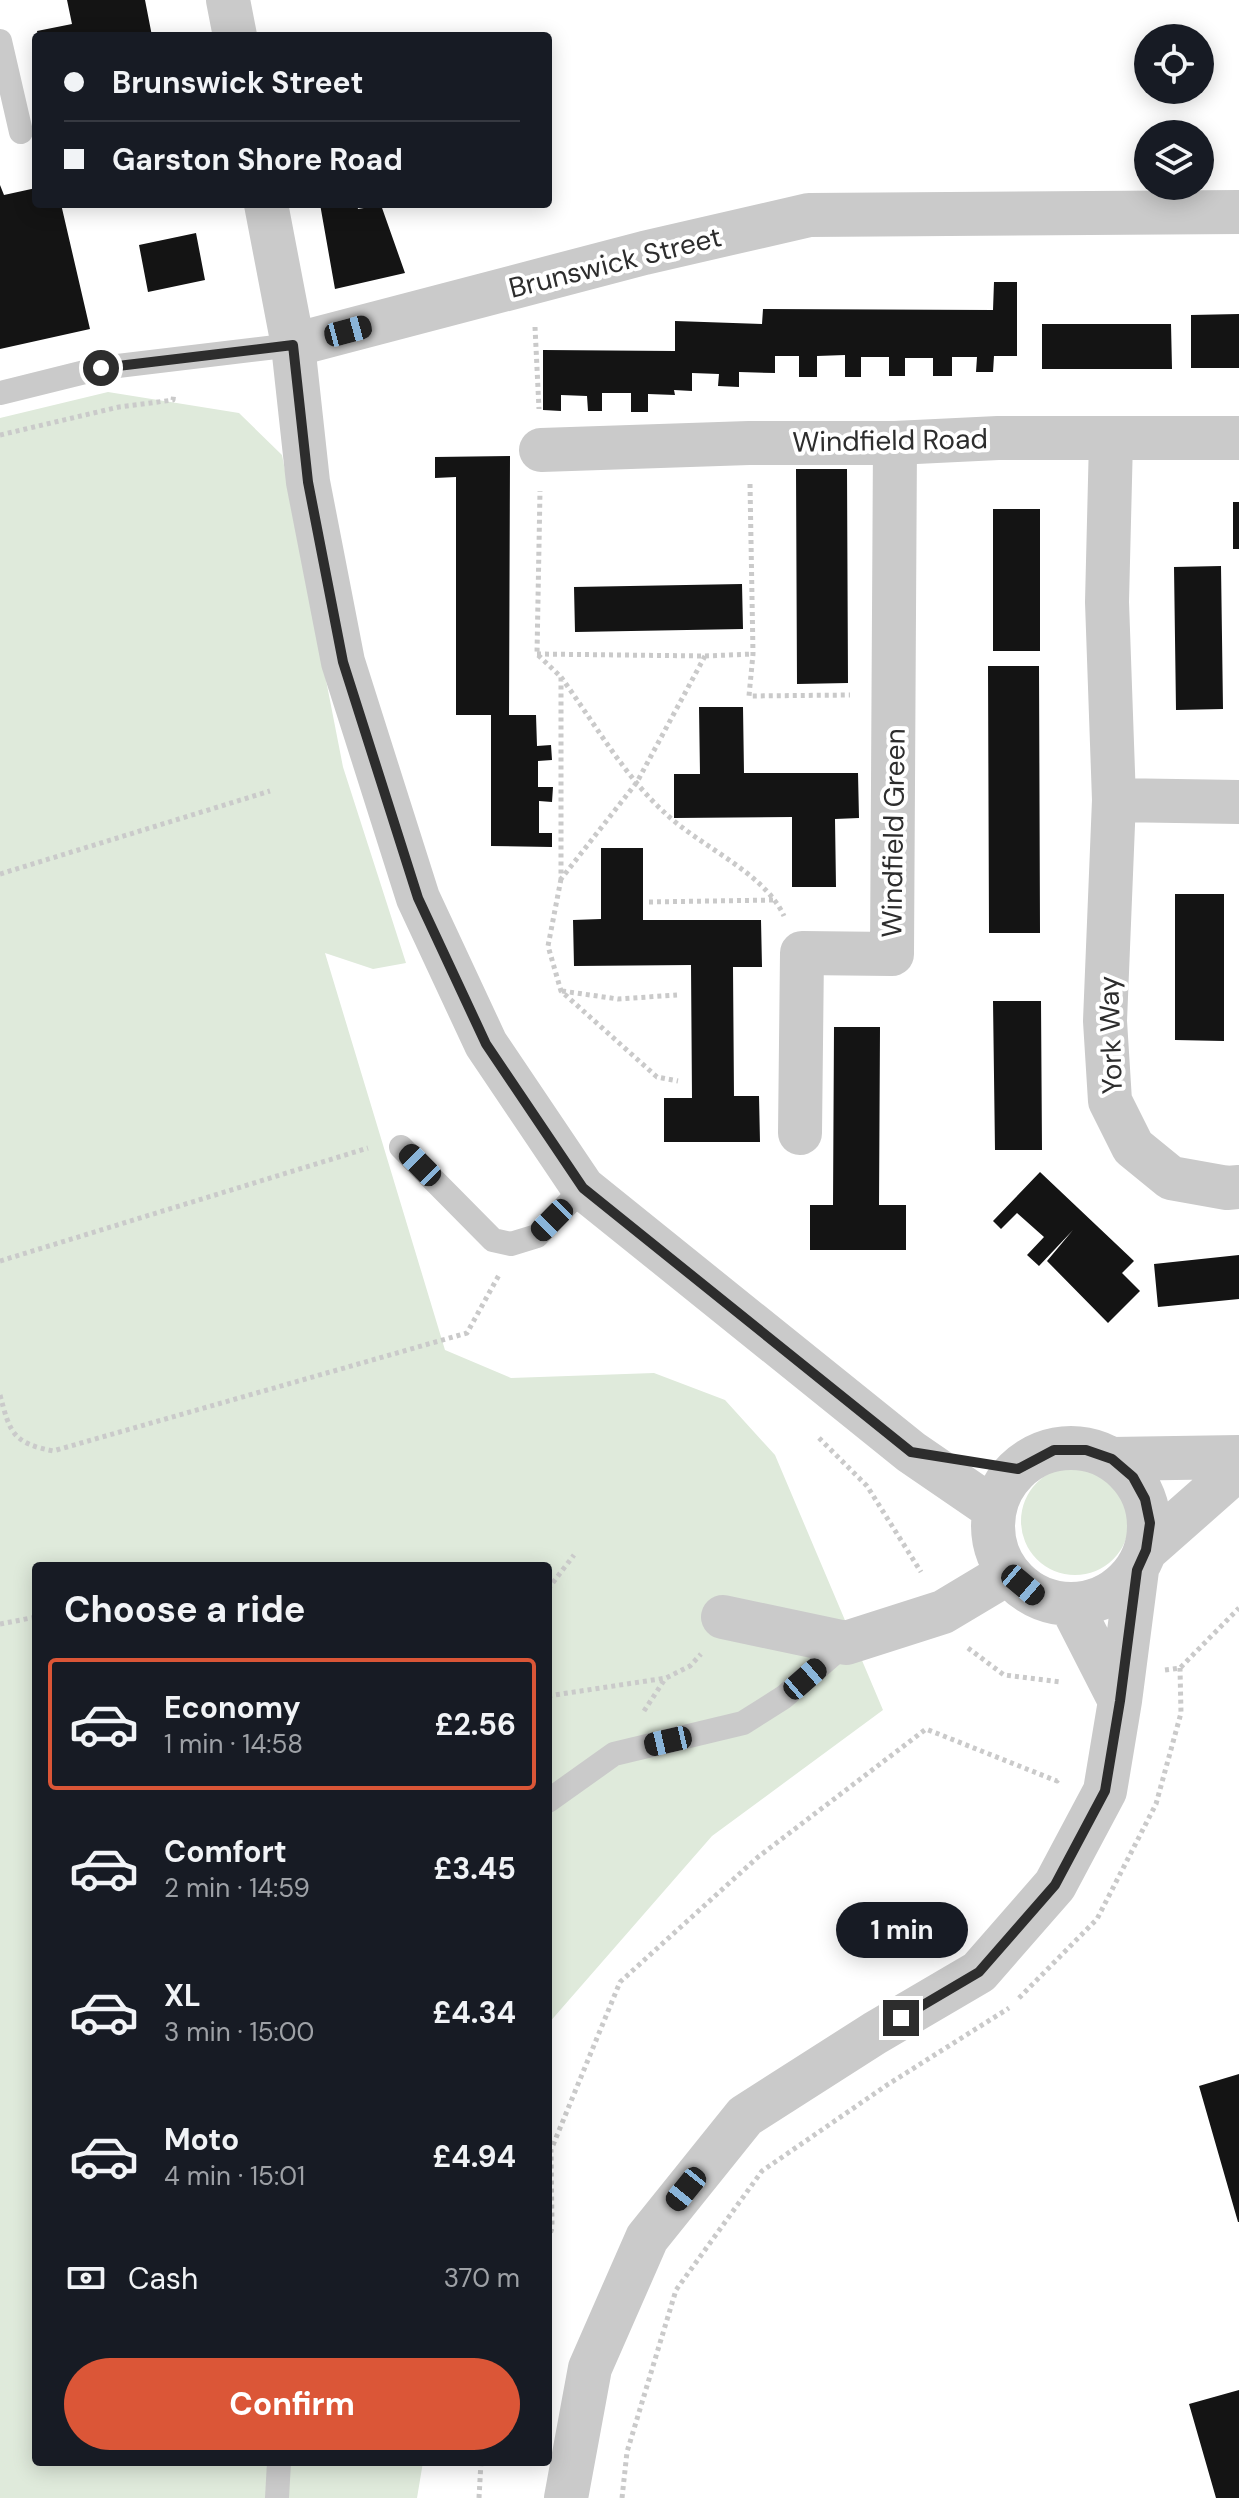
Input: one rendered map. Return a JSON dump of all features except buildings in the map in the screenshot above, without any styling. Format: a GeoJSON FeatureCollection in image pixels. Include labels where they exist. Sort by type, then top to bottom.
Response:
{"type":"FeatureCollection","features":[{"type":"Feature","properties":{"kind":"street"},"geometry":{"type":"LineString","coordinates":[[228,0],[234,32]]}},
{"type":"Feature","properties":{"kind":"street"},"geometry":{"type":"LineString","coordinates":[[267,208],[293,345],[308,482],[343,662],[418,898],[486,1044],[583,1188],[911,1452],[994,1509]]}},
{"type":"Feature","properties":{"kind":"street","name":"Brunswick Street"},"geometry":{"type":"LineString","coordinates":[[293,345],[533,282],[809,215],[1239,212]]}},
{"type":"Feature","properties":{"kind":"street","name":"Windfield Road"},"geometry":{"type":"LineString","coordinates":[[541,450],[998,438],[1239,438]]}},
{"type":"Feature","properties":{"kind":"street","name":"York Way"},"geometry":{"type":"LineString","coordinates":[[1111,440],[1107,602],[1114,800],[1105,1021],[1110,1101],[1133,1147],[1171,1178],[1227,1188],[1239,1187]]}},
{"type":"Feature","properties":{"kind":"street","name":"Windfield Green"},"geometry":{"type":"LineString","coordinates":[[802,953],[892,954],[895,443]]}},
{"type":"Feature","properties":{"kind":"street"},"geometry":{"type":"LineString","coordinates":[[1114,800],[1239,802]]}},
{"type":"Feature","properties":{"kind":"street"},"geometry":{"type":"LineString","coordinates":[[800,1133],[802,953]]}},
{"type":"Feature","properties":{"kind":"street"},"geometry":{"type":"LineString","coordinates":[[1239,1457],[1112,1459],[1086,1450],[1054,1450],[1018,1469],[1005,1484],[994,1509],[996,1549],[1008,1573],[1037,1598],[1071,1605],[1110,1595],[1141,1560],[1239,1468]]}},
{"type":"Feature","properties":{"kind":"street"},"geometry":{"type":"LineString","coordinates":[[911,1452],[1018,1469]]}},
{"type":"Feature","properties":{"kind":"street"},"geometry":{"type":"LineString","coordinates":[[566,2498],[590,2368],[647,2238],[745,2116],[875,2033],[979,1972],[1055,1885],[1105,1791],[1117,1686],[1150,1523],[1145,1499],[1133,1477],[1112,1459]]}},
{"type":"Feature","properties":{"kind":"street"},"geometry":{"type":"LineString","coordinates":[[716,1632],[846,1643],[943,1612],[1008,1573]]}},
{"type":"Feature","properties":{"kind":"street"},"geometry":{"type":"LineString","coordinates":[[1071,1605],[1117,1686]]}},
{"type":"Feature","properties":{"kind":"lane"},"geometry":{"type":"LineString","coordinates":[[0,41],[21,132]]}},
{"type":"Feature","properties":{"kind":"lane","name":"Brunswick Street"},"geometry":{"type":"LineString","coordinates":[[0,393],[101,368],[293,345]]}},
{"type":"Feature","properties":{"kind":"lane"},"geometry":{"type":"LineString","coordinates":[[401,1147],[493,1240],[511,1244],[537,1236],[583,1188]]}},
{"type":"Feature","properties":{"kind":"lane"},"geometry":{"type":"LineString","coordinates":[[552,1798],[614,1754],[743,1723],[784,1697],[846,1643]]}},
{"type":"Feature","properties":{"kind":"lane"},"geometry":{"type":"LineString","coordinates":[[277,2498],[279,2466]]}},
{"type":"Feature","properties":{"kind":"path"},"geometry":{"type":"LineString","coordinates":[[533,282],[541,450],[537,654],[561,677],[637,782],[665,814],[724,856],[777,900],[802,953]]}},
{"type":"Feature","properties":{"kind":"path"},"geometry":{"type":"LineString","coordinates":[[0,435],[119,407],[173,400],[176,360]]}},
{"type":"Feature","properties":{"kind":"path"},"geometry":{"type":"LineString","coordinates":[[749,443],[753,654],[749,696],[895,694]]}},
{"type":"Feature","properties":{"kind":"path"},"geometry":{"type":"LineString","coordinates":[[537,654],[753,654]]}},
{"type":"Feature","properties":{"kind":"path"},"geometry":{"type":"LineString","coordinates":[[561,879],[637,782],[705,656]]}},
{"type":"Feature","properties":{"kind":"path"},"geometry":{"type":"LineString","coordinates":[[561,677],[561,879],[548,946],[561,991],[657,1077],[678,1081]]}},
{"type":"Feature","properties":{"kind":"path"},"geometry":{"type":"LineString","coordinates":[[0,874],[270,791]]}},
{"type":"Feature","properties":{"kind":"path"},"geometry":{"type":"LineString","coordinates":[[649,902],[777,900]]}},
{"type":"Feature","properties":{"kind":"path"},"geometry":{"type":"LineString","coordinates":[[561,991],[618,999],[677,995]]}},
{"type":"Feature","properties":{"kind":"path"},"geometry":{"type":"LineString","coordinates":[[0,1261],[365,1148],[401,1147]]}},
{"type":"Feature","properties":{"kind":"path"},"geometry":{"type":"LineString","coordinates":[[0,1395],[9,1429],[30,1446],[53,1451],[467,1333],[518,1242]]}},
{"type":"Feature","properties":{"kind":"path"},"geometry":{"type":"LineString","coordinates":[[812,1431],[867,1486],[926,1580],[957,1640],[1004,1675],[1117,1686],[1180,1668],[1239,1608]]}},
{"type":"Feature","properties":{"kind":"path"},"geometry":{"type":"LineString","coordinates":[[552,1584],[574,1555]]}},
{"type":"Feature","properties":{"kind":"path"},"geometry":{"type":"LineString","coordinates":[[0,1624],[32,1618]]}},
{"type":"Feature","properties":{"kind":"path"},"geometry":{"type":"LineString","coordinates":[[552,1695],[666,1678],[690,1666],[716,1632]]}},
{"type":"Feature","properties":{"kind":"path"},"geometry":{"type":"LineString","coordinates":[[622,2498],[627,2452],[676,2290],[762,2171],[887,2085],[1003,2014],[1097,1919],[1156,1804],[1181,1713],[1180,1668]]}},
{"type":"Feature","properties":{"kind":"path"},"geometry":{"type":"LineString","coordinates":[[552,2148],[620,1982],[758,1857],[926,1729],[1057,1781],[1062,1771]]}},
{"type":"Feature","properties":{"kind":"path"},"geometry":{"type":"LineString","coordinates":[[479,2498],[481,2466]]}},
{"type":"Feature","properties":{"kind":"green space"},"geometry":{"type":"Polygon","coordinates":[[[108,392],[239,413],[282,455],[343,767],[406,963],[373,969],[325,953],[445,1350],[511,1378],[654,1373],[725,1400],[775,1455],[883,1710],[712,1836],[552,2019],[552,1562],[32,1562],[32,2466],[422,2466],[417,2498],[0,2498],[0,418],[108,392]]]}},
{"type":"Feature","properties":{"kind":"green space"},"geometry":{"type":"Polygon","coordinates":[[[1075,1467],[1096,1471],[1113,1483],[1125,1500],[1129,1521],[1125,1542],[1113,1559],[1096,1571],[1075,1575],[1054,1571],[1037,1559],[1025,1542],[1021,1521],[1025,1500],[1037,1483],[1054,1471],[1075,1467]]]}},
{"type":"Feature","properties":{"kind":"route"},"geometry":{"type":"LineString","coordinates":[[101,368],[293,345],[308,482],[343,662],[418,898],[486,1044],[583,1188],[911,1452],[1018,1469],[1054,1450],[1086,1450],[1112,1459],[1133,1477],[1145,1499],[1150,1523],[1146,1550],[1137,1570],[1105,1791],[1055,1885],[979,1972],[901,2018]]}}]}
